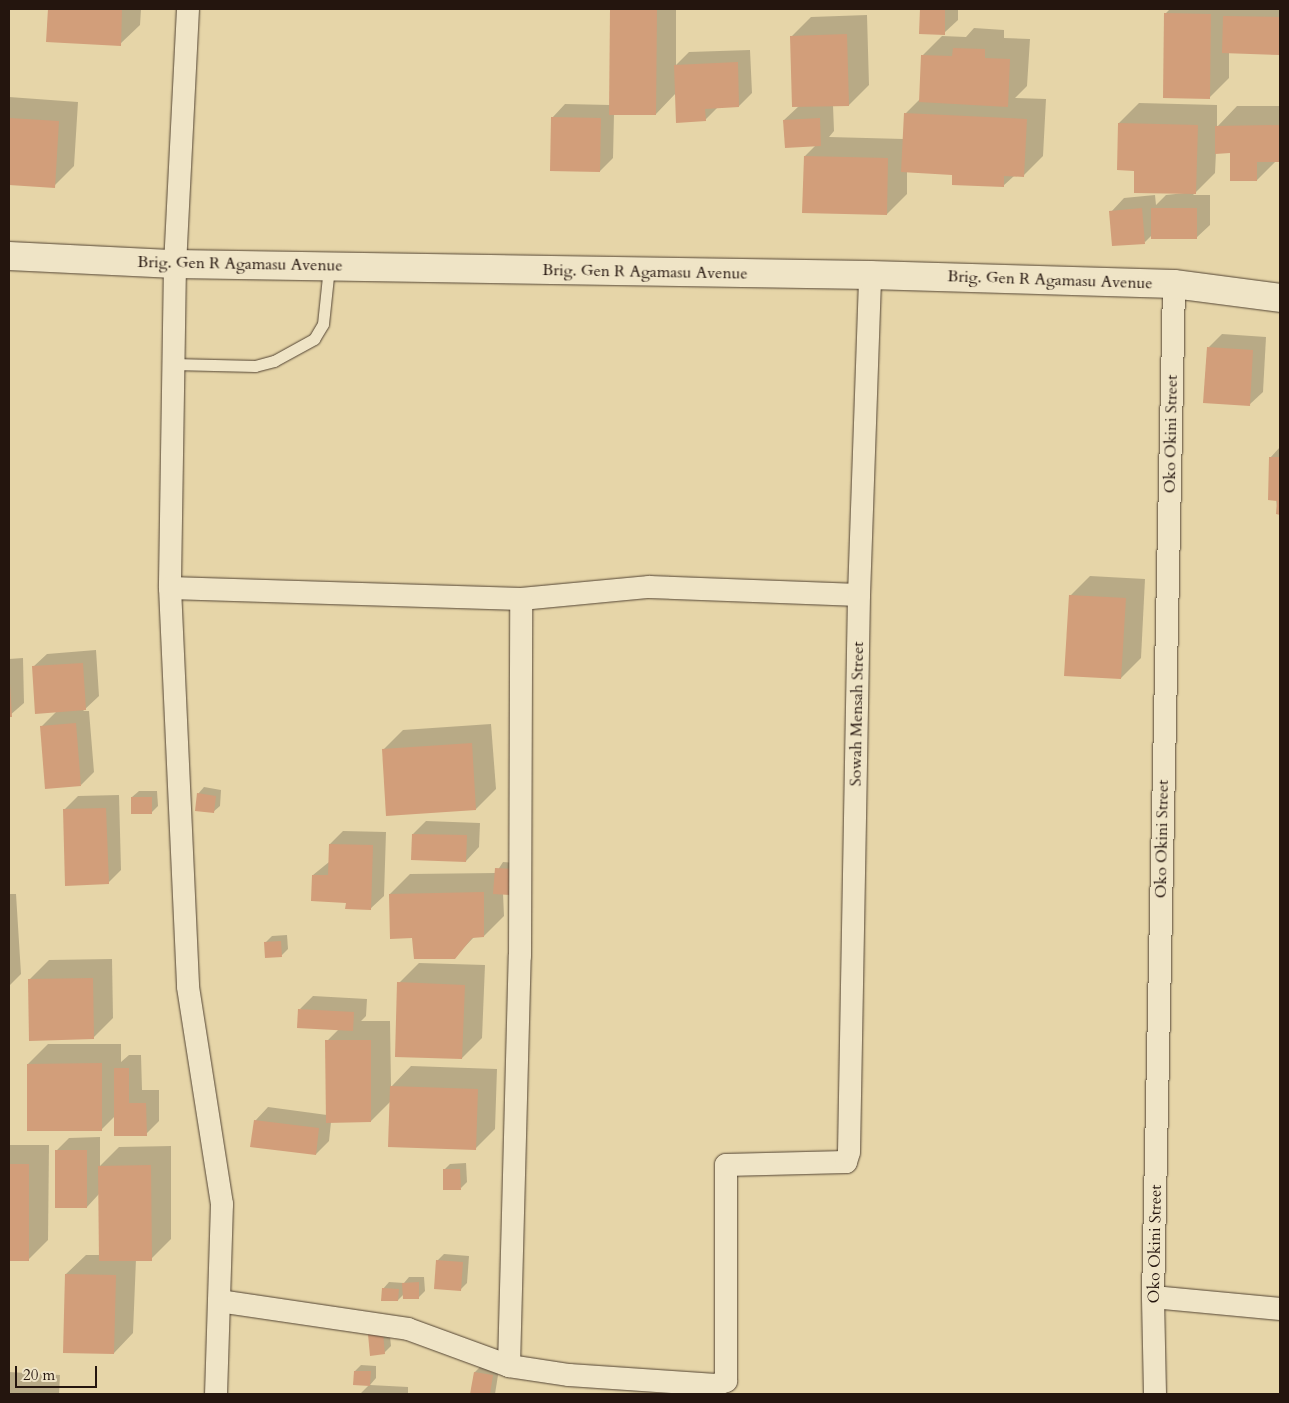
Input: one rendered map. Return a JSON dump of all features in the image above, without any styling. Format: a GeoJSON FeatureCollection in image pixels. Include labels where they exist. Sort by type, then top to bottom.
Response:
{"type":"FeatureCollection","features":[{"type":"Feature","properties":{"kind":"street"},"geometry":{"type":"LineString","coordinates":[[188,9],[174,264],[170,588],[188,987],[222,1204],[216,1394]]}},
{"type":"Feature","properties":{"kind":"street","name":"Brig. Gen R Agamasu Avenue"},"geometry":{"type":"LineString","coordinates":[[9,256],[174,264],[870,275],[1174,284],[1280,298]]}},
{"type":"Feature","properties":{"kind":"street","name":"Sowah Mensah Street"},"geometry":{"type":"LineString","coordinates":[[509,1366],[569,1375],[722,1384],[728,1374],[726,1165],[846,1162],[849,1152],[859,595],[870,275]]}},
{"type":"Feature","properties":{"kind":"street","name":"Oko Okini Street"},"geometry":{"type":"LineString","coordinates":[[1155,1394],[1153,1297],[1174,284]]}},
{"type":"Feature","properties":{"kind":"street"},"geometry":{"type":"LineString","coordinates":[[170,588],[521,599],[649,587],[859,595]]}},
{"type":"Feature","properties":{"kind":"street"},"geometry":{"type":"LineString","coordinates":[[218,1301],[408,1329],[509,1366],[520,956],[521,599]]}},
{"type":"Feature","properties":{"kind":"street"},"geometry":{"type":"LineString","coordinates":[[1153,1297],[1280,1309]]}},
{"type":"Feature","properties":{"kind":"lane"},"geometry":{"type":"LineString","coordinates":[[173,364],[255,366],[274,361],[314,339],[323,324],[329,266]]}},
{"type":"Feature","properties":{"kind":"building"},"geometry":{"type":"Polygon","coordinates":[[[48,9],[122,9],[121,46],[46,42],[48,9]]]}},
{"type":"Feature","properties":{"kind":"building"},"geometry":{"type":"Polygon","coordinates":[[[610,9],[657,9],[656,115],[609,115],[610,9]]]}},
{"type":"Feature","properties":{"kind":"building"},"geometry":{"type":"Polygon","coordinates":[[[920,9],[945,9],[945,35],[919,34],[920,9]]]}},
{"type":"Feature","properties":{"kind":"building"},"geometry":{"type":"Polygon","coordinates":[[[1164,13],[1211,14],[1210,99],[1163,98],[1164,13]]]}},
{"type":"Feature","properties":{"kind":"building"},"geometry":{"type":"Polygon","coordinates":[[[1223,16],[1280,17],[1280,55],[1222,53],[1223,16]]]}},
{"type":"Feature","properties":{"kind":"building"},"geometry":{"type":"Polygon","coordinates":[[[847,34],[849,106],[792,107],[790,36],[847,34]]]}},
{"type":"Feature","properties":{"kind":"building"},"geometry":{"type":"Polygon","coordinates":[[[953,48],[985,49],[985,58],[1010,59],[1008,107],[919,102],[921,55],[952,56],[953,48]]]}},
{"type":"Feature","properties":{"kind":"building"},"geometry":{"type":"Polygon","coordinates":[[[738,62],[739,107],[705,109],[706,121],[676,123],[674,65],[738,62]]]}},
{"type":"Feature","properties":{"kind":"building"},"geometry":{"type":"Polygon","coordinates":[[[904,113],[1027,119],[1024,177],[1004,176],[1004,187],[952,185],[952,175],[901,172],[904,113]]]}},
{"type":"Feature","properties":{"kind":"building"},"geometry":{"type":"Polygon","coordinates":[[[551,117],[601,118],[600,172],[550,171],[551,117]]]}},
{"type":"Feature","properties":{"kind":"building"},"geometry":{"type":"Polygon","coordinates":[[[9,118],[59,121],[55,188],[9,185],[9,118]]]}},
{"type":"Feature","properties":{"kind":"building"},"geometry":{"type":"Polygon","coordinates":[[[820,118],[821,146],[785,148],[783,120],[820,118]]]}},
{"type":"Feature","properties":{"kind":"building"},"geometry":{"type":"Polygon","coordinates":[[[1118,123],[1198,125],[1196,194],[1134,193],[1134,171],[1117,170],[1118,123]]]}},
{"type":"Feature","properties":{"kind":"building"},"geometry":{"type":"Polygon","coordinates":[[[1280,125],[1280,162],[1257,162],[1257,181],[1230,181],[1230,153],[1215,154],[1215,126],[1280,125]]]}},
{"type":"Feature","properties":{"kind":"building"},"geometry":{"type":"Polygon","coordinates":[[[804,156],[888,158],[887,215],[802,213],[804,156]]]}},
{"type":"Feature","properties":{"kind":"building"},"geometry":{"type":"Polygon","coordinates":[[[1142,208],[1145,244],[1112,246],[1109,211],[1142,208]]]}},
{"type":"Feature","properties":{"kind":"building"},"geometry":{"type":"Polygon","coordinates":[[[1151,208],[1197,208],[1197,239],[1151,239],[1151,208]]]}},
{"type":"Feature","properties":{"kind":"building"},"geometry":{"type":"Polygon","coordinates":[[[1207,347],[1253,350],[1250,406],[1203,403],[1207,347]]]}},
{"type":"Feature","properties":{"kind":"building"},"geometry":{"type":"Polygon","coordinates":[[[1269,457],[1280,457],[1280,515],[1276,514],[1277,501],[1268,500],[1269,457]]]}},
{"type":"Feature","properties":{"kind":"building"},"geometry":{"type":"Polygon","coordinates":[[[1069,595],[1126,598],[1121,679],[1064,676],[1069,595]]]}},
{"type":"Feature","properties":{"kind":"building"},"geometry":{"type":"Polygon","coordinates":[[[83,663],[86,710],[35,714],[32,666],[83,663]]]}},
{"type":"Feature","properties":{"kind":"building"},"geometry":{"type":"Polygon","coordinates":[[[10,684],[12,717],[9,717],[10,684]]]}},
{"type":"Feature","properties":{"kind":"building"},"geometry":{"type":"Polygon","coordinates":[[[76,723],[81,786],[45,789],[40,726],[76,723]]]}},
{"type":"Feature","properties":{"kind":"building"},"geometry":{"type":"Polygon","coordinates":[[[472,743],[476,810],[386,816],[382,749],[472,743]]]}},
{"type":"Feature","properties":{"kind":"building"},"geometry":{"type":"Polygon","coordinates":[[[197,793],[216,796],[214,813],[195,811],[197,793]]]}},
{"type":"Feature","properties":{"kind":"building"},"geometry":{"type":"Polygon","coordinates":[[[131,797],[152,797],[152,814],[131,814],[131,797]]]}},
{"type":"Feature","properties":{"kind":"building"},"geometry":{"type":"Polygon","coordinates":[[[106,808],[109,884],[65,886],[63,809],[106,808]]]}},
{"type":"Feature","properties":{"kind":"building"},"geometry":{"type":"Polygon","coordinates":[[[412,834],[467,835],[466,862],[411,860],[412,834]]]}},
{"type":"Feature","properties":{"kind":"building"},"geometry":{"type":"Polygon","coordinates":[[[329,844],[373,845],[371,910],[345,909],[346,903],[311,901],[312,875],[328,875],[329,844]]]}},
{"type":"Feature","properties":{"kind":"building"},"geometry":{"type":"Polygon","coordinates":[[[495,868],[513,869],[510,895],[493,894],[495,868]]]}},
{"type":"Feature","properties":{"kind":"building"},"geometry":{"type":"Polygon","coordinates":[[[484,892],[484,937],[472,938],[455,959],[414,959],[412,938],[390,939],[389,894],[484,892]]]}},
{"type":"Feature","properties":{"kind":"building"},"geometry":{"type":"Polygon","coordinates":[[[281,941],[282,957],[265,958],[264,942],[281,941]]]}},
{"type":"Feature","properties":{"kind":"building"},"geometry":{"type":"Polygon","coordinates":[[[93,978],[94,1039],[29,1041],[28,979],[93,978]]]}},
{"type":"Feature","properties":{"kind":"building"},"geometry":{"type":"Polygon","coordinates":[[[397,982],[465,985],[462,1059],[395,1057],[397,982]]]}},
{"type":"Feature","properties":{"kind":"building"},"geometry":{"type":"Polygon","coordinates":[[[298,1009],[354,1012],[353,1031],[297,1028],[298,1009]]]}},
{"type":"Feature","properties":{"kind":"building"},"geometry":{"type":"Polygon","coordinates":[[[325,1040],[371,1040],[371,1122],[326,1123],[325,1040]]]}},
{"type":"Feature","properties":{"kind":"building"},"geometry":{"type":"Polygon","coordinates":[[[102,1063],[102,1131],[27,1131],[27,1064],[102,1063]]]}},
{"type":"Feature","properties":{"kind":"building"},"geometry":{"type":"Polygon","coordinates":[[[114,1068],[129,1068],[129,1103],[146,1103],[147,1136],[114,1136],[114,1068]]]}},
{"type":"Feature","properties":{"kind":"building"},"geometry":{"type":"Polygon","coordinates":[[[390,1086],[478,1089],[476,1150],[388,1147],[390,1086]]]}},
{"type":"Feature","properties":{"kind":"building"},"geometry":{"type":"Polygon","coordinates":[[[254,1120],[319,1128],[316,1155],[250,1147],[254,1120]]]}},
{"type":"Feature","properties":{"kind":"building"},"geometry":{"type":"Polygon","coordinates":[[[55,1150],[87,1150],[87,1208],[55,1208],[55,1150]]]}},
{"type":"Feature","properties":{"kind":"building"},"geometry":{"type":"Polygon","coordinates":[[[9,1164],[29,1164],[29,1261],[9,1261],[9,1164]]]}},
{"type":"Feature","properties":{"kind":"building"},"geometry":{"type":"Polygon","coordinates":[[[151,1165],[152,1261],[99,1261],[98,1166],[151,1165]]]}},
{"type":"Feature","properties":{"kind":"building"},"geometry":{"type":"Polygon","coordinates":[[[443,1169],[460,1169],[461,1190],[443,1190],[443,1169]]]}},
{"type":"Feature","properties":{"kind":"building"},"geometry":{"type":"Polygon","coordinates":[[[436,1260],[463,1262],[461,1291],[434,1289],[436,1260]]]}},
{"type":"Feature","properties":{"kind":"building"},"geometry":{"type":"Polygon","coordinates":[[[65,1274],[116,1275],[114,1354],[63,1353],[65,1274]]]}},
{"type":"Feature","properties":{"kind":"building"},"geometry":{"type":"Polygon","coordinates":[[[419,1282],[419,1299],[403,1299],[402,1283],[419,1282]]]}},
{"type":"Feature","properties":{"kind":"building"},"geometry":{"type":"Polygon","coordinates":[[[382,1288],[399,1289],[398,1301],[381,1301],[382,1288]]]}},
{"type":"Feature","properties":{"kind":"building"},"geometry":{"type":"Polygon","coordinates":[[[383,1333],[385,1354],[370,1356],[368,1334],[383,1333]]]}},
{"type":"Feature","properties":{"kind":"building"},"geometry":{"type":"Polygon","coordinates":[[[354,1371],[371,1371],[370,1386],[353,1385],[354,1371]]]}},
{"type":"Feature","properties":{"kind":"building"},"geometry":{"type":"Polygon","coordinates":[[[474,1372],[493,1375],[490,1394],[470,1394],[474,1372]]]}}]}
